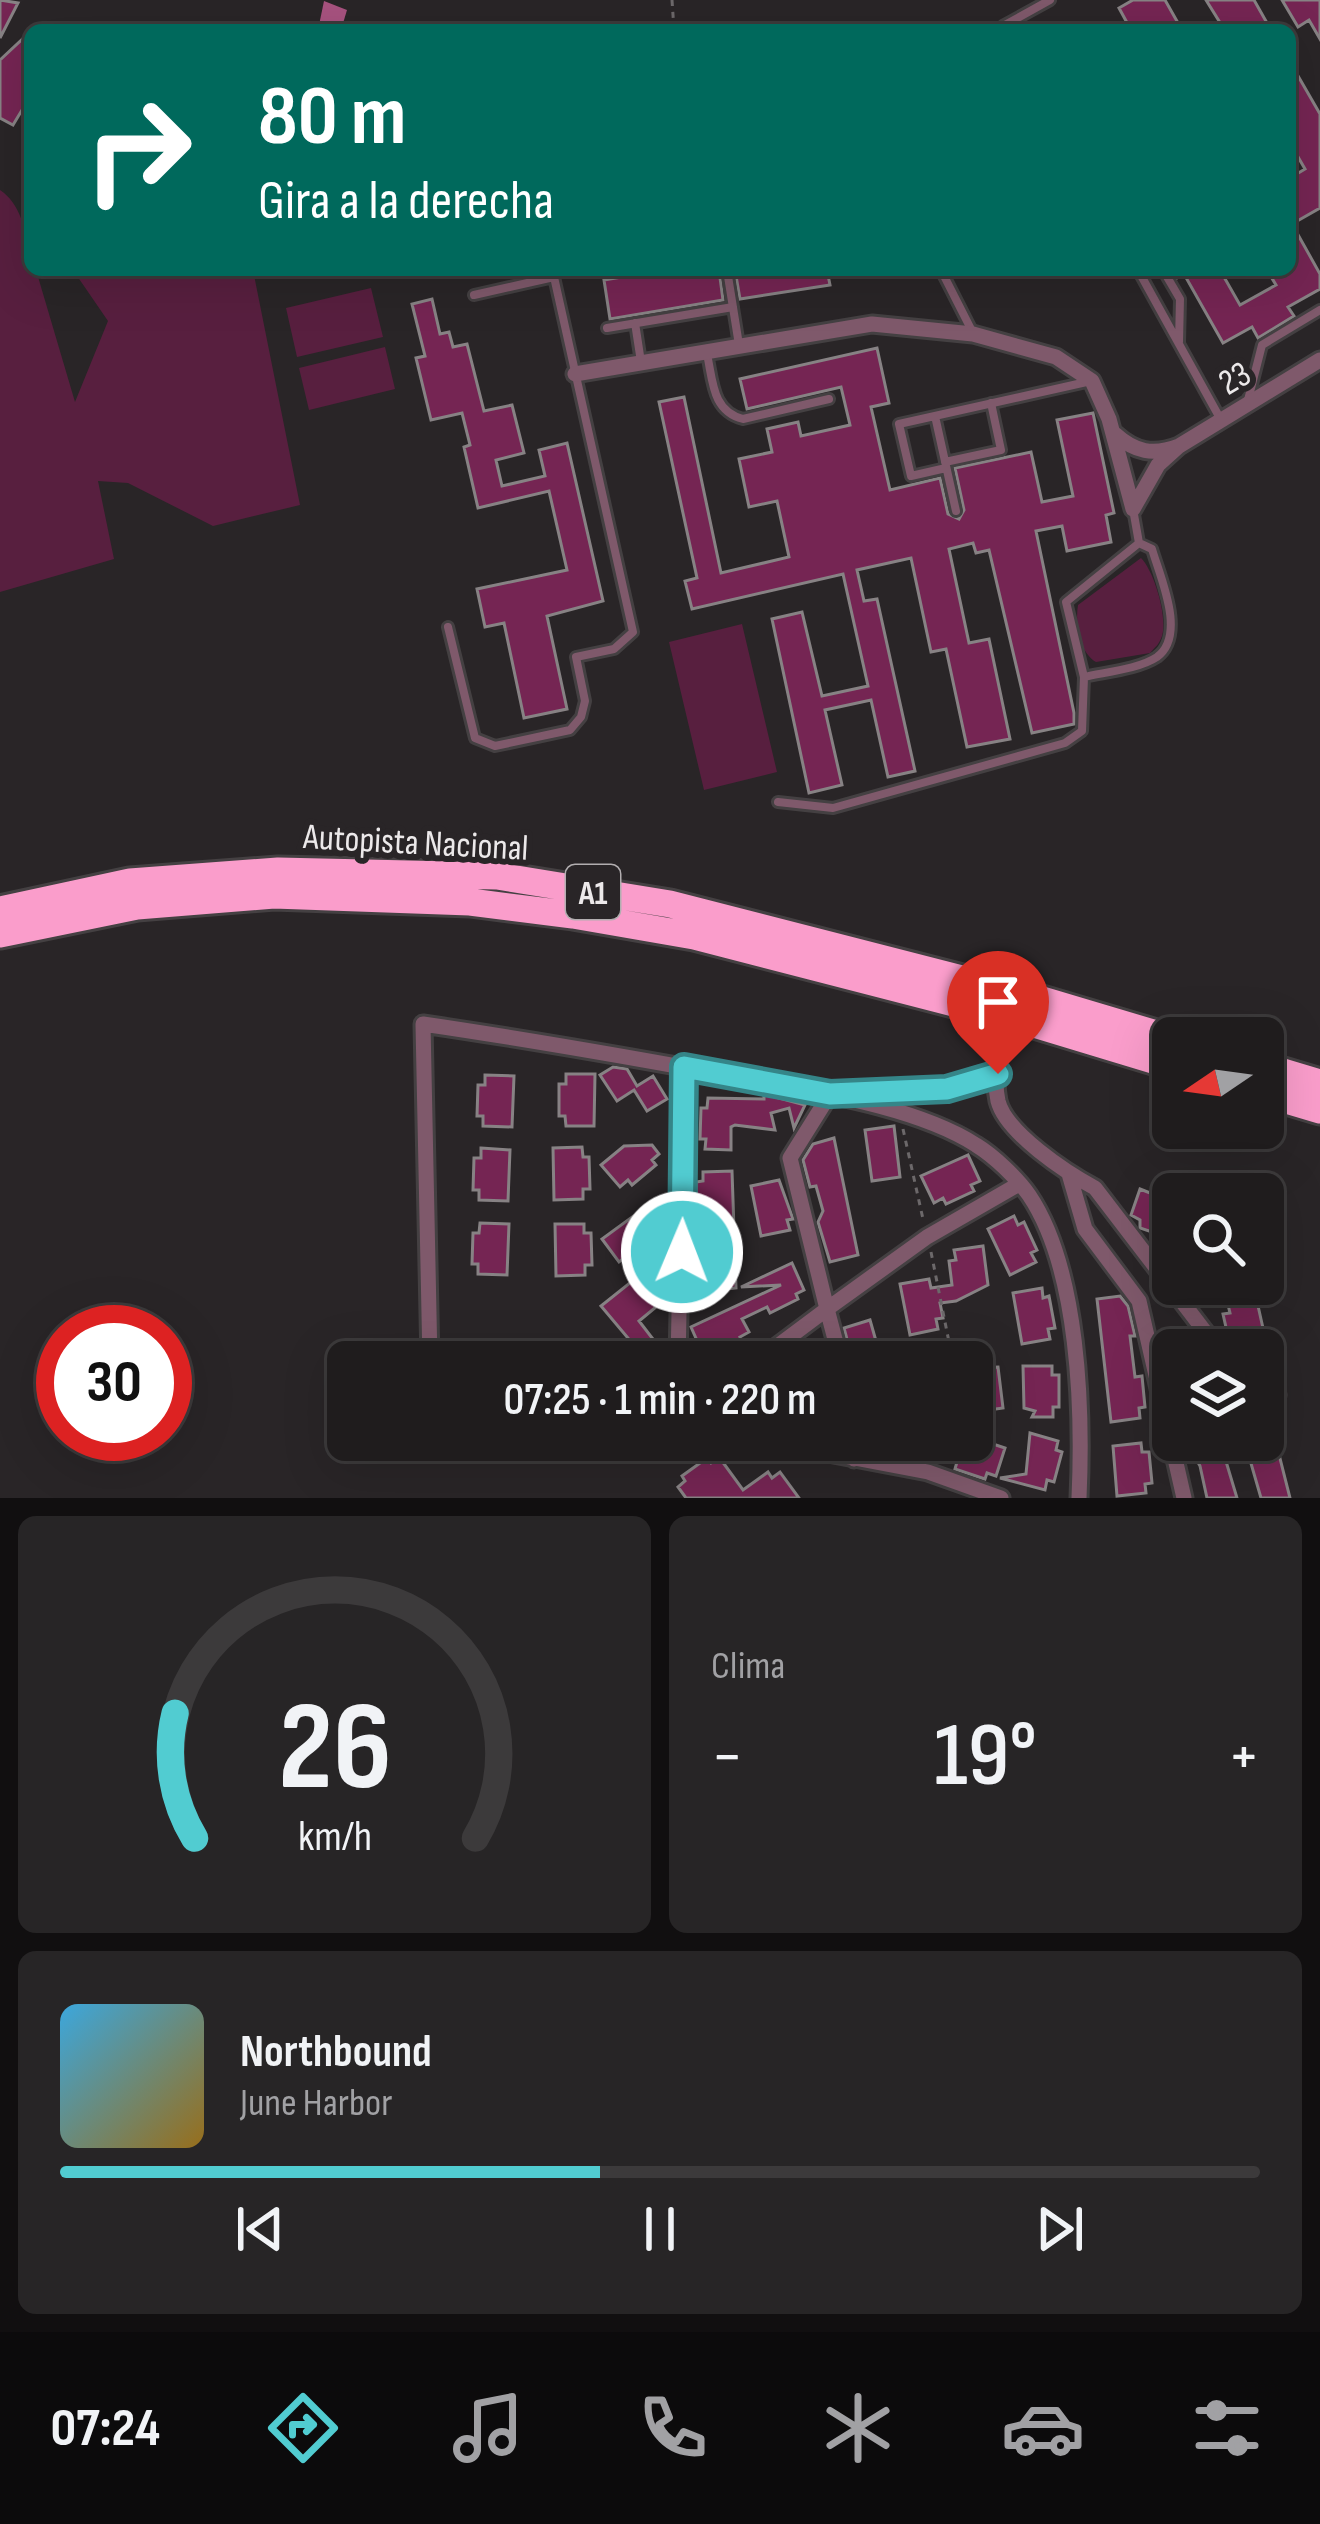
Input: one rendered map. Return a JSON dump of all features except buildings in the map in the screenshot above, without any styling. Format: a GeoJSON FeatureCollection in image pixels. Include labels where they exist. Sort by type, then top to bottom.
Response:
{"type":"FeatureCollection","features":[{"type":"Feature","properties":{"kind":"highway","name":"Autopista Nacional"},"geometry":{"type":"LineString","coordinates":[[0,910],[130,882],[278,871],[497,876],[670,904],[987,985],[1152,1033]]}},
{"type":"Feature","properties":{"kind":"highway","name":"Autopista Nacional"},"geometry":{"type":"LineString","coordinates":[[0,934],[137,906],[274,895],[470,902],[694,937],[1007,1017],[1152,1060]]}},
{"type":"Feature","properties":{"kind":"highway"},"geometry":{"type":"LineString","coordinates":[[1284,1072],[1320,1083]]}},
{"type":"Feature","properties":{"kind":"highway"},"geometry":{"type":"LineString","coordinates":[[1284,1099],[1320,1110]]}},
{"type":"Feature","properties":{"kind":"street"},"geometry":{"type":"LineString","coordinates":[[575,374],[872,324],[974,334],[1056,356],[1092,381],[1112,432],[1132,508]]}},
{"type":"Feature","properties":{"kind":"street","name":"23"},"geometry":{"type":"LineString","coordinates":[[1132,508],[1158,465],[1179,446],[1320,360]]}},
{"type":"Feature","properties":{"kind":"street"},"geometry":{"type":"LineString","coordinates":[[1112,432],[1132,450],[1164,452],[1179,446]]}},
{"type":"Feature","properties":{"kind":"street"},"geometry":{"type":"LineString","coordinates":[[1007,1017],[998,1074],[998,1104],[1006,1118],[1069,1174],[1095,1188],[1204,1329]]}},
{"type":"Feature","properties":{"kind":"street"},"geometry":{"type":"LineString","coordinates":[[430,1341],[423,1024],[610,1051],[830,1094],[899,1112],[976,1145],[1019,1184],[1056,1245],[1074,1349],[1079,1498]]}},
{"type":"Feature","properties":{"kind":"street"},"geometry":{"type":"LineString","coordinates":[[678,1341],[684,1067]]}},
{"type":"Feature","properties":{"kind":"street"},"geometry":{"type":"LineString","coordinates":[[830,1094],[947,1089],[998,1074]]}},
{"type":"Feature","properties":{"kind":"street"},"geometry":{"type":"LineString","coordinates":[[830,1094],[790,1158],[835,1341]]}},
{"type":"Feature","properties":{"kind":"street"},"geometry":{"type":"LineString","coordinates":[[1069,1174],[1085,1229],[1138,1301],[1184,1498]]}},
{"type":"Feature","properties":{"kind":"street"},"geometry":{"type":"LineString","coordinates":[[784,1341],[927,1238],[1019,1184]]}},
{"type":"Feature","properties":{"kind":"street"},"geometry":{"type":"LineString","coordinates":[[865,1461],[928,1472],[1001,1498]]}},
{"type":"Feature","properties":{"kind":"lane"},"geometry":{"type":"LineString","coordinates":[[1007,24],[1050,0]]}},
{"type":"Feature","properties":{"kind":"lane"},"geometry":{"type":"LineString","coordinates":[[728,276],[740,346]]}},
{"type":"Feature","properties":{"kind":"lane"},"geometry":{"type":"LineString","coordinates":[[944,276],[974,334]]}},
{"type":"Feature","properties":{"kind":"lane"},"geometry":{"type":"LineString","coordinates":[[1141,276],[1221,420]]}},
{"type":"Feature","properties":{"kind":"lane"},"geometry":{"type":"LineString","coordinates":[[1167,276],[1180,299],[1178,344]]}},
{"type":"Feature","properties":{"kind":"lane"},"geometry":{"type":"LineString","coordinates":[[448,627],[475,738],[495,746],[570,730],[581,717],[585,701],[576,656],[614,649],[633,632],[554,278],[474,295]]}},
{"type":"Feature","properties":{"kind":"lane"},"geometry":{"type":"LineString","coordinates":[[607,328],[733,307]]}},
{"type":"Feature","properties":{"kind":"lane"},"geometry":{"type":"LineString","coordinates":[[1247,404],[1262,345],[1319,311]]}},
{"type":"Feature","properties":{"kind":"lane"},"geometry":{"type":"LineString","coordinates":[[635,323],[641,363]]}},
{"type":"Feature","properties":{"kind":"lane"},"geometry":{"type":"LineString","coordinates":[[706,352],[716,398],[722,411],[731,416],[743,419],[829,399]]}},
{"type":"Feature","properties":{"kind":"lane"},"geometry":{"type":"LineString","coordinates":[[991,404],[1001,450],[911,476],[899,424],[1092,381]]}},
{"type":"Feature","properties":{"kind":"lane"},"geometry":{"type":"LineString","coordinates":[[935,416],[956,512]]}},
{"type":"Feature","properties":{"kind":"lane"},"geometry":{"type":"LineString","coordinates":[[1132,508],[1139,543]]}},
{"type":"Feature","properties":{"kind":"lane"},"geometry":{"type":"LineString","coordinates":[[1084,677],[1151,660],[1166,644],[1171,619],[1152,549],[1139,543]]}},
{"type":"Feature","properties":{"kind":"lane"},"geometry":{"type":"LineString","coordinates":[[778,802],[832,808],[1065,743],[1082,731],[1084,677],[1066,602],[1139,543]]}},
{"type":"Feature","properties":{"kind":"path"},"geometry":{"type":"LineString","coordinates":[[928,1472],[932,1461]]}},
{"type":"Feature","properties":{"kind":"shaded area"},"geometry":{"type":"Polygon","coordinates":[[[324,1],[347,10],[343,24],[319,24],[324,1]]]}},
{"type":"Feature","properties":{"kind":"shaded area"},"geometry":{"type":"Polygon","coordinates":[[[0,190],[24,225],[24,276],[38,276],[75,402],[108,321],[77,276],[254,276],[300,505],[213,526],[128,483],[98,481],[114,559],[0,592],[0,190]]]}},
{"type":"Feature","properties":{"kind":"shaded area"},"geometry":{"type":"Polygon","coordinates":[[[371,288],[383,337],[297,357],[286,308],[371,288]]]}},
{"type":"Feature","properties":{"kind":"shaded area"},"geometry":{"type":"Polygon","coordinates":[[[385,347],[395,389],[309,410],[299,368],[385,347]]]}},
{"type":"Feature","properties":{"kind":"shaded area"},"geometry":{"type":"Polygon","coordinates":[[[1141,558],[1159,595],[1161,639],[1150,653],[1096,662],[1080,636],[1078,605],[1141,558]]]}},
{"type":"Feature","properties":{"kind":"shaded area"},"geometry":{"type":"Polygon","coordinates":[[[742,624],[777,772],[704,790],[669,642],[742,624]]]}},
{"type":"Feature","properties":{"kind":"route"},"geometry":{"type":"LineString","coordinates":[[682,1252],[684,1067],[830,1094],[947,1089],[998,1074]]}}]}
